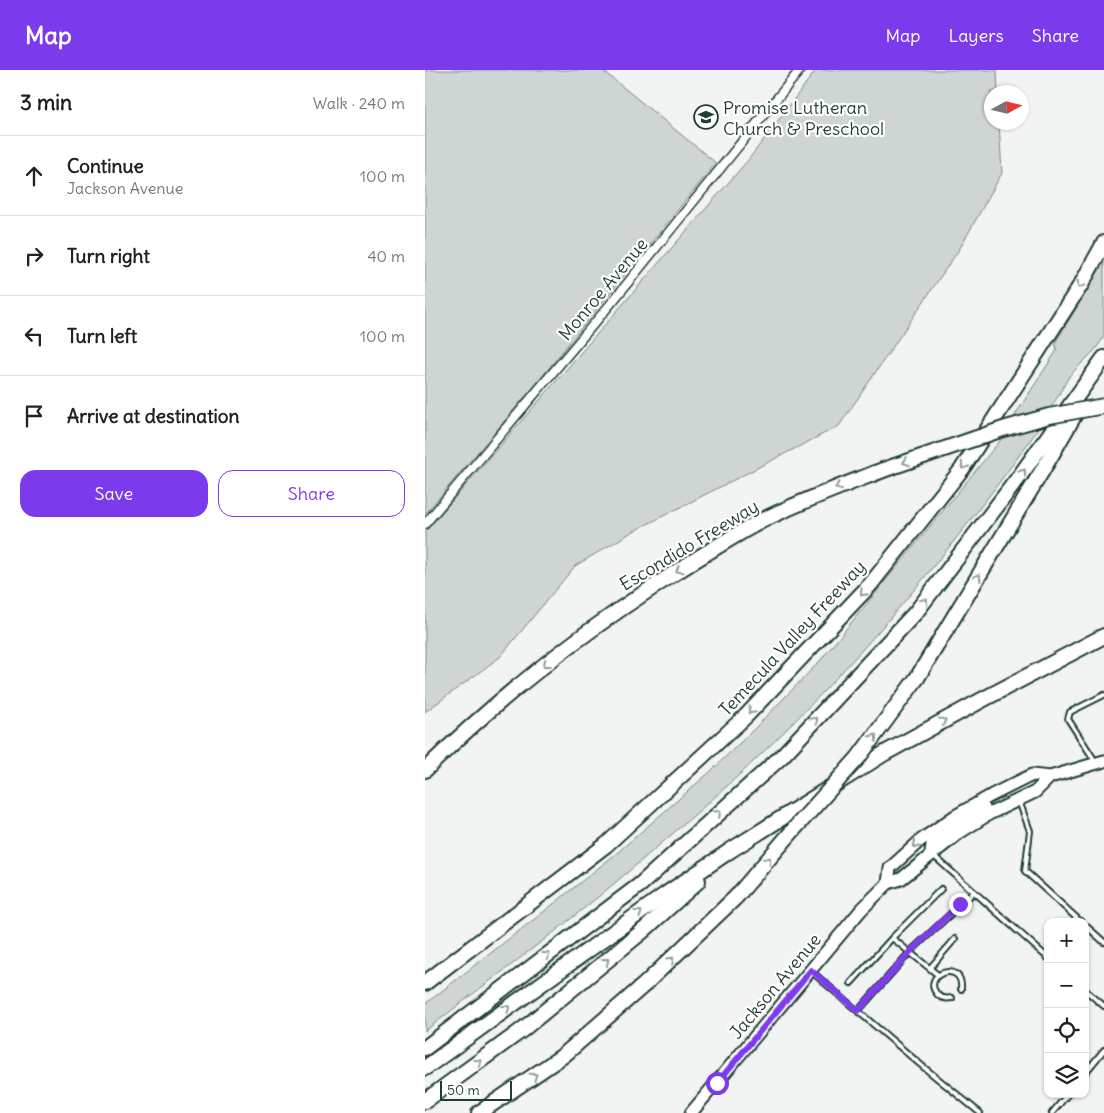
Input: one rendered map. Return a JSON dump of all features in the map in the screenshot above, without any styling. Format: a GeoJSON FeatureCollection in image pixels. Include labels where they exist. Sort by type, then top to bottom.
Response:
{"type":"FeatureCollection","features":[{"type":"Feature","properties":{"kind":"highway","name":"Temecula Valley Freeway"},"geometry":{"type":"LineString","coordinates":[[425,984],[606,845],[746,716],[870,585],[962,469],[1082,283],[1104,243]]}},
{"type":"Feature","properties":{"kind":"highway"},"geometry":{"type":"LineString","coordinates":[[425,1048],[641,884],[781,756],[916,612],[1019,477],[1104,358]]}},
{"type":"Feature","properties":{"kind":"highway"},"geometry":{"type":"LineString","coordinates":[[479,1113],[563,1055],[645,984],[736,897],[858,758],[917,678],[1048,461],[1104,363]]}},
{"type":"Feature","properties":{"kind":"highway","name":"Escondido Freeway"},"geometry":{"type":"LineString","coordinates":[[425,770],[510,692],[595,626],[718,545],[762,521],[817,496],[883,470],[1003,429],[1049,416],[1104,406]]}},
{"type":"Feature","properties":{"kind":"highway"},"geometry":{"type":"LineString","coordinates":[[425,1068],[665,894],[731,850],[885,753],[1104,636]]}},
{"type":"Feature","properties":{"kind":"highway"},"geometry":{"type":"LineString","coordinates":[[425,1101],[529,1024],[644,930],[731,850]]}},
{"type":"Feature","properties":{"kind":"main road","name":"Jackson Avenue"},"geometry":{"type":"LineString","coordinates":[[889,883],[890,868],[921,840],[955,816],[1032,775],[1050,777],[1100,762]]}},
{"type":"Feature","properties":{"kind":"main road","name":"Jackson Avenue"},"geometry":{"type":"LineString","coordinates":[[691,1113],[861,910],[889,883],[901,879],[959,833],[989,814],[1035,792],[1050,777]]}},
{"type":"Feature","properties":{"kind":"main road"},"geometry":{"type":"LineString","coordinates":[[931,854],[932,844],[937,838],[1000,799],[1009,786]]}},
{"type":"Feature","properties":{"kind":"street","name":"Monroe Avenue"},"geometry":{"type":"LineString","coordinates":[[425,524],[613,301],[800,70]]}},
{"type":"Feature","properties":{"kind":"lane"},"geometry":{"type":"LineString","coordinates":[[1100,762],[1067,719],[1070,712],[1104,695]]}},
{"type":"Feature","properties":{"kind":"lane"},"geometry":{"type":"LineString","coordinates":[[1018,799],[1030,830],[1025,871],[1077,918]]}},
{"type":"Feature","properties":{"kind":"lane"},"geometry":{"type":"LineString","coordinates":[[931,854],[1044,954]]}},
{"type":"Feature","properties":{"kind":"lane"},"geometry":{"type":"LineString","coordinates":[[851,984],[892,938],[941,889]]}},
{"type":"Feature","properties":{"kind":"lane"},"geometry":{"type":"LineString","coordinates":[[858,1011],[910,952],[973,892]]}},
{"type":"Feature","properties":{"kind":"lane"},"geometry":{"type":"LineString","coordinates":[[1089,929],[1104,942]]}},
{"type":"Feature","properties":{"kind":"lane"},"geometry":{"type":"LineString","coordinates":[[892,938],[938,975]]}},
{"type":"Feature","properties":{"kind":"lane"},"geometry":{"type":"LineString","coordinates":[[930,968],[955,939]]}},
{"type":"Feature","properties":{"kind":"lane"},"geometry":{"type":"LineString","coordinates":[[811,970],[980,1113]]}},
{"type":"Feature","properties":{"kind":"lane"},"geometry":{"type":"LineString","coordinates":[[952,998],[943,998],[936,992],[934,983],[938,975],[946,972],[955,974],[960,980],[961,989]]}},
{"type":"Feature","properties":{"kind":"lane"},"geometry":{"type":"LineString","coordinates":[[1089,993],[1104,1006]]}},
{"type":"Feature","properties":{"kind":"lane"},"geometry":{"type":"LineString","coordinates":[[1089,1068],[1104,1050]]}},
{"type":"Feature","properties":{"kind":"lane"},"geometry":{"type":"LineString","coordinates":[[1052,1113],[1064,1098]]}},
{"type":"Feature","properties":{"kind":"shaded area"},"geometry":{"type":"Polygon","coordinates":[[[425,70],[602,70],[716,163],[536,384],[425,514],[425,70]]]}},
{"type":"Feature","properties":{"kind":"shaded area"},"geometry":{"type":"Polygon","coordinates":[[[816,70],[997,70],[998,85],[984,85],[984,130],[999,130],[1002,173],[960,248],[839,426],[632,532],[575,566],[500,657],[425,712],[425,532],[749,159],[816,70]]]}},
{"type":"Feature","properties":{"kind":"shaded area"},"geometry":{"type":"Polygon","coordinates":[[[1104,262],[1104,337],[1095,350],[1070,375],[1048,413],[1008,426],[1057,350],[1055,343],[1104,262]]]}},
{"type":"Feature","properties":{"kind":"shaded area"},"geometry":{"type":"Polygon","coordinates":[[[1044,421],[1006,474],[925,576],[883,626],[794,722],[699,811],[611,886],[425,1031],[425,1004],[618,852],[711,771],[819,662],[1008,431],[1044,421]]]}},
{"type":"Feature","properties":{"kind":"place","name":"Promise Lutheran Church & Preschool"},"geometry":{"type":"Point","coordinates":[706,117]}},
{"type":"Feature","properties":{"kind":"route"},"geometry":{"type":"LineString","coordinates":[[717,1083],[811,970],[858,1011],[910,952],[960,904]]}}]}
